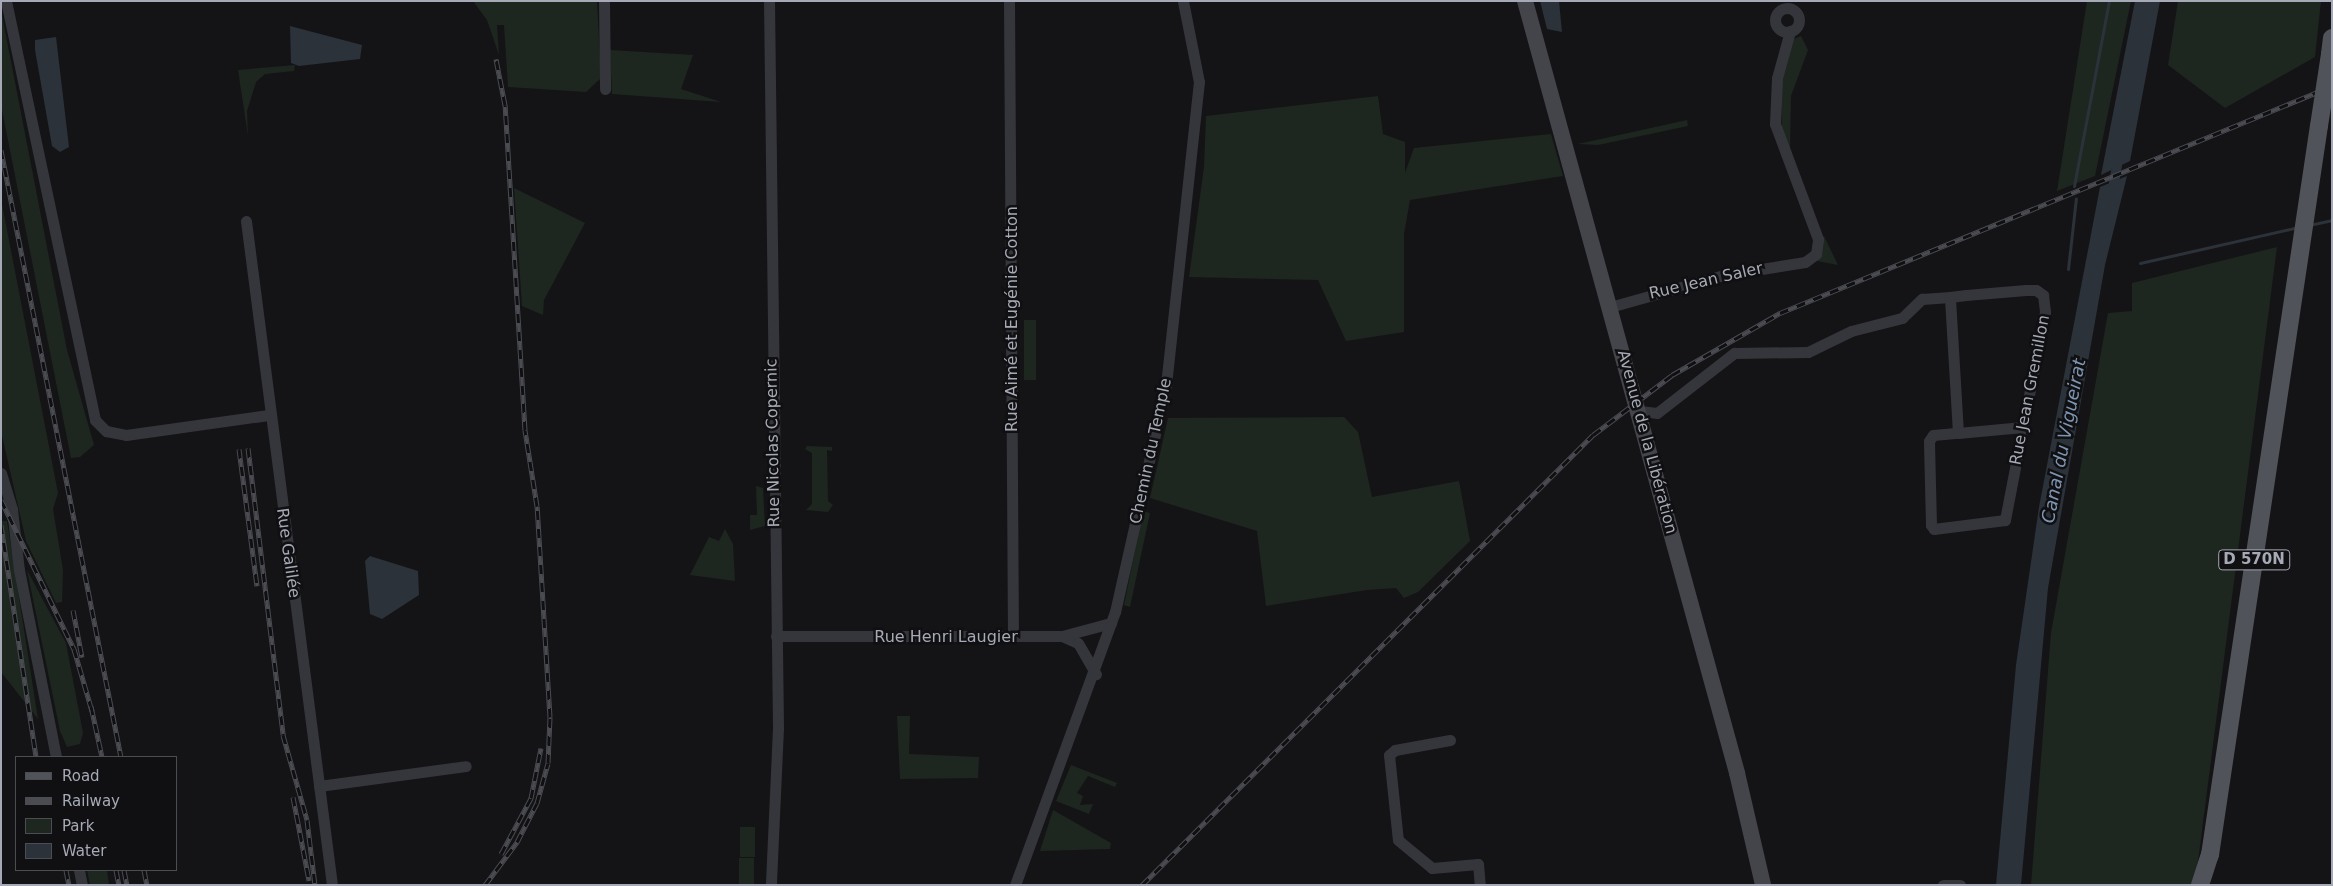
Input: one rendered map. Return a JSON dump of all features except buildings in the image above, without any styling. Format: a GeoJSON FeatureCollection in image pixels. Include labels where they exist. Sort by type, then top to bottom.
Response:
{"type":"FeatureCollection","features":[{"type":"Feature","properties":{"kind":"main road","name":"Avenue de la Libération"},"geometry":{"type":"LineString","coordinates":[[1526,1],[1644,430],[1763,885]]}},
{"type":"Feature","properties":{"kind":"main road","name":"D 570N"},"geometry":{"type":"LineString","coordinates":[[2210,885],[2209,862],[2331,46]]}},
{"type":"Feature","properties":{"kind":"main road","name":"D 570N"},"geometry":{"type":"LineString","coordinates":[[2200,885],[2209,862]]}},
{"type":"Feature","properties":{"kind":"street"},"geometry":{"type":"LineString","coordinates":[[6,1],[95,420],[106,431],[126,435],[269,416]]}},
{"type":"Feature","properties":{"kind":"street"},"geometry":{"type":"LineString","coordinates":[[604,1],[605,89]]}},
{"type":"Feature","properties":{"kind":"street","name":"Rue Nicolas Copernic"},"geometry":{"type":"LineString","coordinates":[[768,1],[776,636],[771,885]]}},
{"type":"Feature","properties":{"kind":"street","name":"Rue Aimé et Eugénie Cotton"},"geometry":{"type":"LineString","coordinates":[[1010,1],[1013,636]]}},
{"type":"Feature","properties":{"kind":"street","name":"Chemin du Temple"},"geometry":{"type":"LineString","coordinates":[[1015,885],[1096,674],[1111,624],[1166,385],[1189,206],[1199,82],[1183,1]]}},
{"type":"Feature","properties":{"kind":"street"},"geometry":{"type":"LineString","coordinates":[[1788,5],[1799,20],[1790,32],[1781,54],[1775,16],[1788,5]]}},
{"type":"Feature","properties":{"kind":"street"},"geometry":{"type":"LineString","coordinates":[[1778,28],[1790,32]]}},
{"type":"Feature","properties":{"kind":"street","name":"Rue Jean Saler"},"geometry":{"type":"LineString","coordinates":[[1610,307],[1724,275],[1805,262],[1820,244],[1775,124],[1781,54]]}},
{"type":"Feature","properties":{"kind":"street","name":"Rue Galilée"},"geometry":{"type":"LineString","coordinates":[[246,221],[269,416],[332,885]]}},
{"type":"Feature","properties":{"kind":"street","name":"Rue Jean Gremillon"},"geometry":{"type":"LineString","coordinates":[[1950,297],[2026,290],[2043,295],[2045,312],[2005,520],[1934,529],[1931,525],[1929,441],[1933,435],[1958,433]]}},
{"type":"Feature","properties":{"kind":"street"},"geometry":{"type":"LineString","coordinates":[[1644,430],[1657,413],[1734,353],[1808,352],[1851,331],[1902,318],[1922,299],[1950,297],[1958,433],[2023,427]]}},
{"type":"Feature","properties":{"kind":"street"},"geometry":{"type":"LineString","coordinates":[[1638,411],[1657,413]]}},
{"type":"Feature","properties":{"kind":"street"},"geometry":{"type":"LineString","coordinates":[[1,473],[12,509],[19,570],[56,756]]}},
{"type":"Feature","properties":{"kind":"street","name":"Rue Henri Laugier"},"geometry":{"type":"LineString","coordinates":[[776,636],[1062,636],[1111,624]]}},
{"type":"Feature","properties":{"kind":"street"},"geometry":{"type":"LineString","coordinates":[[1062,636],[1078,643],[1096,674]]}},
{"type":"Feature","properties":{"kind":"street"},"geometry":{"type":"LineString","coordinates":[[1450,740],[1395,750],[1389,755],[1398,840],[1432,868],[1478,864],[1480,885]]}},
{"type":"Feature","properties":{"kind":"street"},"geometry":{"type":"LineString","coordinates":[[319,786],[466,766]]}},
{"type":"Feature","properties":{"kind":"street"},"geometry":{"type":"LineString","coordinates":[[79,871],[82,885]]}},
{"type":"Feature","properties":{"kind":"street"},"geometry":{"type":"LineString","coordinates":[[1943,885],[1960,885]]}},
{"type":"Feature","properties":{"kind":"green space"},"geometry":{"type":"Polygon","coordinates":[[[473,1],[597,1],[601,78],[586,92],[508,87],[504,25],[497,25],[499,55],[487,20],[473,1]]]}},
{"type":"Feature","properties":{"kind":"green space"},"geometry":{"type":"Polygon","coordinates":[[[2087,1],[2131,1],[2095,176],[2057,191],[2087,1]]]}},
{"type":"Feature","properties":{"kind":"green space"},"geometry":{"type":"Polygon","coordinates":[[[2178,1],[2321,1],[2315,57],[2225,108],[2168,65],[2178,1]]]}},
{"type":"Feature","properties":{"kind":"green space"},"geometry":{"type":"Polygon","coordinates":[[[1,10],[67,350],[94,445],[80,457],[71,458],[1,105],[1,10]]]}},
{"type":"Feature","properties":{"kind":"green space"},"geometry":{"type":"Polygon","coordinates":[[[1801,36],[1808,50],[1791,96],[1790,151],[1782,127],[1781,85],[1791,40],[1801,36]]]}},
{"type":"Feature","properties":{"kind":"green space"},"geometry":{"type":"Polygon","coordinates":[[[610,50],[693,55],[681,89],[721,102],[612,94],[610,50]]]}},
{"type":"Feature","properties":{"kind":"green space"},"geometry":{"type":"Polygon","coordinates":[[[295,65],[294,71],[265,74],[256,82],[247,111],[248,136],[238,70],[295,65]]]}},
{"type":"Feature","properties":{"kind":"green space"},"geometry":{"type":"Polygon","coordinates":[[[1378,96],[1383,134],[1405,142],[1405,173],[1414,148],[1551,134],[1563,176],[1410,200],[1404,234],[1404,332],[1346,341],[1318,280],[1189,277],[1204,167],[1206,116],[1378,96]]]}},
{"type":"Feature","properties":{"kind":"green space"},"geometry":{"type":"Polygon","coordinates":[[[1687,120],[1688,126],[1598,145],[1578,144],[1687,120]]]}},
{"type":"Feature","properties":{"kind":"green space"},"geometry":{"type":"Polygon","coordinates":[[[514,188],[585,223],[544,300],[543,315],[522,306],[514,188]]]}},
{"type":"Feature","properties":{"kind":"green space"},"geometry":{"type":"Polygon","coordinates":[[[1,199],[58,493],[53,509],[63,570],[62,602],[56,603],[26,541],[1,431],[1,199]]]}},
{"type":"Feature","properties":{"kind":"green space"},"geometry":{"type":"Polygon","coordinates":[[[1824,236],[1838,265],[1817,261],[1824,236]]]}},
{"type":"Feature","properties":{"kind":"green space"},"geometry":{"type":"Polygon","coordinates":[[[2277,247],[2195,885],[2031,885],[2051,633],[2108,313],[2132,311],[2132,283],[2277,247]]]}},
{"type":"Feature","properties":{"kind":"green space"},"geometry":{"type":"Polygon","coordinates":[[[1024,320],[1036,320],[1036,380],[1024,380],[1024,320]]]}},
{"type":"Feature","properties":{"kind":"green space"},"geometry":{"type":"Polygon","coordinates":[[[1344,417],[1358,432],[1372,497],[1459,481],[1470,541],[1418,592],[1404,598],[1396,588],[1367,590],[1266,606],[1257,531],[1150,498],[1168,418],[1344,417]]]}},
{"type":"Feature","properties":{"kind":"green space"},"geometry":{"type":"Polygon","coordinates":[[[807,446],[832,447],[832,451],[827,450],[828,501],[833,505],[828,512],[806,510],[812,504],[812,453],[805,449],[807,446]]]}},
{"type":"Feature","properties":{"kind":"green space"},"geometry":{"type":"Polygon","coordinates":[[[756,486],[763,488],[765,526],[750,530],[750,515],[757,515],[756,486]]]}},
{"type":"Feature","properties":{"kind":"green space"},"geometry":{"type":"Polygon","coordinates":[[[1143,511],[1150,513],[1130,607],[1124,605],[1143,511]]]}},
{"type":"Feature","properties":{"kind":"green space"},"geometry":{"type":"Polygon","coordinates":[[[1,521],[7,521],[38,719],[1,672],[1,521]]]}},
{"type":"Feature","properties":{"kind":"green space"},"geometry":{"type":"Polygon","coordinates":[[[725,529],[733,544],[735,581],[690,575],[709,537],[719,541],[725,529]]]}},
{"type":"Feature","properties":{"kind":"green space"},"geometry":{"type":"Polygon","coordinates":[[[27,570],[66,643],[83,733],[80,744],[67,747],[60,731],[27,570]]]}},
{"type":"Feature","properties":{"kind":"green space"},"geometry":{"type":"Polygon","coordinates":[[[897,716],[910,716],[909,754],[979,757],[978,778],[900,779],[897,716]]]}},
{"type":"Feature","properties":{"kind":"green space"},"geometry":{"type":"Polygon","coordinates":[[[1071,765],[1117,783],[1115,787],[1088,776],[1077,793],[1083,796],[1080,805],[1093,804],[1089,814],[1056,801],[1071,765]]]}},
{"type":"Feature","properties":{"kind":"green space"},"geometry":{"type":"Polygon","coordinates":[[[1053,810],[1111,843],[1110,849],[1040,851],[1053,810]]]}},
{"type":"Feature","properties":{"kind":"green space"},"geometry":{"type":"Polygon","coordinates":[[[740,827],[755,827],[755,857],[740,857],[740,827]]]}},
{"type":"Feature","properties":{"kind":"green space"},"geometry":{"type":"Polygon","coordinates":[[[739,858],[754,858],[754,885],[739,885],[739,858]]]}},
{"type":"Feature","properties":{"kind":"green space"},"geometry":{"type":"Polygon","coordinates":[[[87,871],[107,871],[109,885],[90,885],[87,871]]]}},
{"type":"Feature","properties":{"kind":"water"},"geometry":{"type":"Polygon","coordinates":[[[1540,1],[1559,1],[1562,32],[1547,29],[1540,1]]]}},
{"type":"Feature","properties":{"kind":"water"},"geometry":{"type":"Polygon","coordinates":[[[2135,1],[2160,1],[2130,161],[2101,175],[2135,1]]]}},
{"type":"Feature","properties":{"kind":"water"},"geometry":{"type":"Polygon","coordinates":[[[290,26],[362,45],[360,59],[299,66],[291,63],[290,26]]]}},
{"type":"Feature","properties":{"kind":"water"},"geometry":{"type":"Polygon","coordinates":[[[56,37],[69,147],[60,152],[52,146],[35,50],[35,40],[56,37]]]}},
{"type":"Feature","properties":{"kind":"water"},"geometry":{"type":"Polygon","coordinates":[[[2127,176],[2105,265],[2048,588],[2021,885],[1996,885],[2016,665],[2039,507],[2100,187],[2127,176]]]}},
{"type":"Feature","properties":{"kind":"water"},"geometry":{"type":"Polygon","coordinates":[[[370,556],[418,571],[419,595],[382,619],[370,614],[365,561],[370,556]]]}},
{"type":"Feature","properties":{"kind":"waterway"},"geometry":{"type":"LineString","coordinates":[[2074,186],[2109,1]]}},
{"type":"Feature","properties":{"kind":"waterway","name":"Canal du Vigueirat"},"geometry":{"type":"LineString","coordinates":[[2112,194],[2119,155]]}},
{"type":"Feature","properties":{"kind":"waterway"},"geometry":{"type":"LineString","coordinates":[[2068,269],[2076,198]]}},
{"type":"Feature","properties":{"kind":"waterway"},"geometry":{"type":"LineString","coordinates":[[2309,225],[2332,220]]}},
{"type":"Feature","properties":{"kind":"waterway"},"geometry":{"type":"LineString","coordinates":[[2140,263],[2298,227]]}},
{"type":"Feature","properties":{"kind":"railway"},"geometry":{"type":"LineString","coordinates":[[485,885],[517,842],[537,803],[548,763],[550,717],[537,506],[525,430],[505,105],[496,59]]}},
{"type":"Feature","properties":{"kind":"railway"},"geometry":{"type":"LineString","coordinates":[[1142,885],[1593,435],[1672,375],[1780,313],[2332,86]]}},
{"type":"Feature","properties":{"kind":"railway"},"geometry":{"type":"LineString","coordinates":[[1,150],[121,756]]}},
{"type":"Feature","properties":{"kind":"railway"},"geometry":{"type":"LineString","coordinates":[[248,448],[283,735],[307,820],[315,885]]}},
{"type":"Feature","properties":{"kind":"railway"},"geometry":{"type":"LineString","coordinates":[[239,449],[257,586]]}},
{"type":"Feature","properties":{"kind":"railway"},"geometry":{"type":"LineString","coordinates":[[1,500],[74,649],[92,711]]}},
{"type":"Feature","properties":{"kind":"railway"},"geometry":{"type":"LineString","coordinates":[[1,525],[36,756]]}},
{"type":"Feature","properties":{"kind":"railway"},"geometry":{"type":"LineString","coordinates":[[73,610],[82,657]]}},
{"type":"Feature","properties":{"kind":"railway"},"geometry":{"type":"LineString","coordinates":[[91,706],[102,756]]}},
{"type":"Feature","properties":{"kind":"railway"},"geometry":{"type":"LineString","coordinates":[[501,854],[531,798],[541,748]]}},
{"type":"Feature","properties":{"kind":"railway"},"geometry":{"type":"LineString","coordinates":[[293,797],[309,880]]}},
{"type":"Feature","properties":{"kind":"railway"},"geometry":{"type":"LineString","coordinates":[[66,871],[69,885]]}},
{"type":"Feature","properties":{"kind":"railway"},"geometry":{"type":"LineString","coordinates":[[116,871],[119,885]]}},
{"type":"Feature","properties":{"kind":"railway"},"geometry":{"type":"LineString","coordinates":[[124,871],[127,885]]}},
{"type":"Feature","properties":{"kind":"railway"},"geometry":{"type":"LineString","coordinates":[[144,871],[147,885]]}}]}
